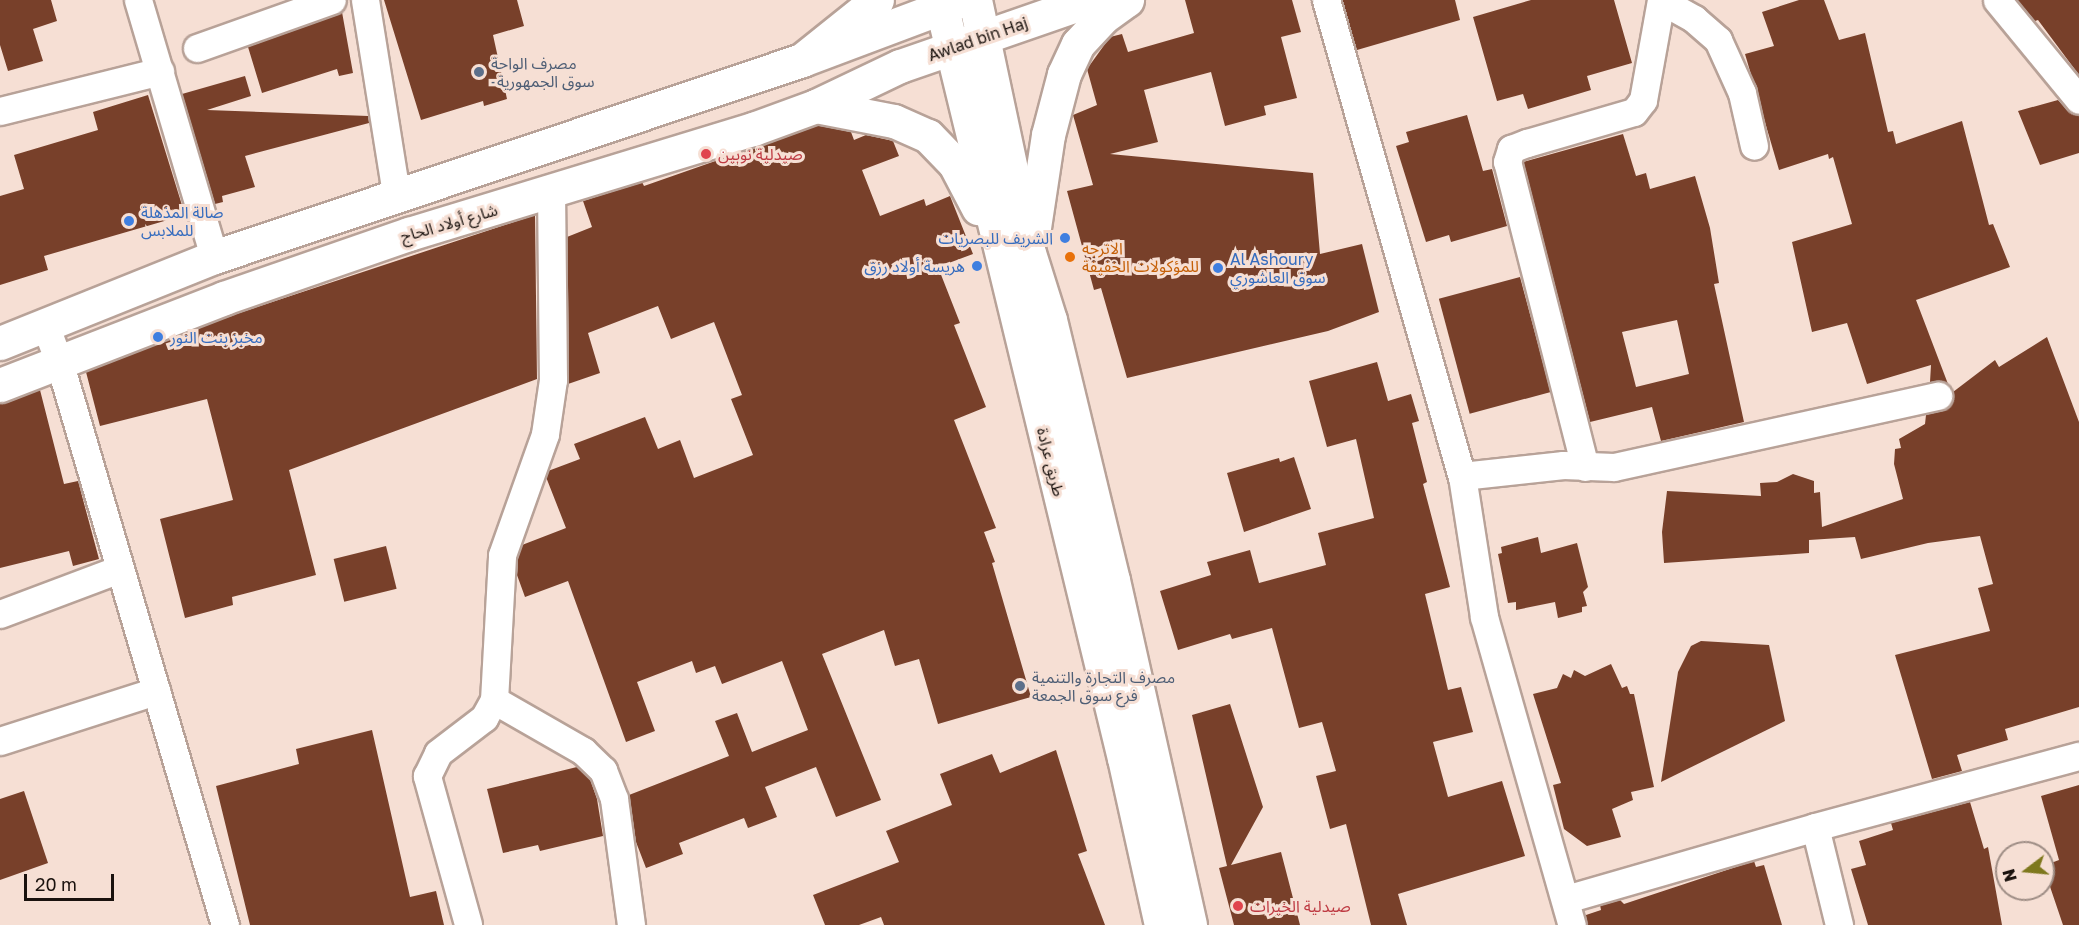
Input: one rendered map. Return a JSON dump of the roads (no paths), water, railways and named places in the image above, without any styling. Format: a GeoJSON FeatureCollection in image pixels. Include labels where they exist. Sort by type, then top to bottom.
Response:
{"type":"FeatureCollection","features":[{"type":"Feature","properties":{"kind":"main road","name":"طريق عرادة"},"geometry":{"type":"LineString","coordinates":[[975,0],[984,38],[1015,257],[1161,925]]}},
{"type":"Feature","properties":{"kind":"main road","name":"Awlad bin Haj"},"geometry":{"type":"LineString","coordinates":[[900,66],[1090,0]]}},
{"type":"Feature","properties":{"kind":"main road"},"geometry":{"type":"LineString","coordinates":[[1015,257],[1064,74],[1077,44],[1102,18],[1127,0]]}},
{"type":"Feature","properties":{"kind":"main road"},"geometry":{"type":"LineString","coordinates":[[0,343],[214,257],[802,60],[880,14],[948,2]]}},
{"type":"Feature","properties":{"kind":"main road","name":"طريق عرادة"},"geometry":{"type":"LineString","coordinates":[[948,2],[951,48],[977,144],[1015,257],[1050,320],[1113,580],[1190,925]]}},
{"type":"Feature","properties":{"kind":"main road","name":"شارع أولاد الحاج"},"geometry":{"type":"LineString","coordinates":[[0,385],[59,361],[408,234],[551,193],[816,106],[900,66]]}},
{"type":"Feature","properties":{"kind":"main road"},"geometry":{"type":"LineString","coordinates":[[816,106],[894,121],[928,136],[955,164],[1015,257]]}},
{"type":"Feature","properties":{"kind":"street"},"geometry":{"type":"LineString","coordinates":[[138,0],[214,257]]}},
{"type":"Feature","properties":{"kind":"street"},"geometry":{"type":"LineString","coordinates":[[197,48],[332,0]]}},
{"type":"Feature","properties":{"kind":"street"},"geometry":{"type":"LineString","coordinates":[[365,0],[396,195]]}},
{"type":"Feature","properties":{"kind":"street"},"geometry":{"type":"LineString","coordinates":[[1326,0],[1462,476],[1484,617],[1569,912],[1815,826],[2079,756]]}},
{"type":"Feature","properties":{"kind":"street"},"geometry":{"type":"LineString","coordinates":[[1997,0],[2079,100]]}},
{"type":"Feature","properties":{"kind":"street"},"geometry":{"type":"LineString","coordinates":[[1585,467],[1507,162],[1511,149],[1634,111],[1643,100],[1647,62],[1662,1],[1694,19],[1719,40],[1742,93],[1754,146]]}},
{"type":"Feature","properties":{"kind":"street"},"geometry":{"type":"LineString","coordinates":[[0,111],[160,71]]}},
{"type":"Feature","properties":{"kind":"street"},"geometry":{"type":"LineString","coordinates":[[468,924],[427,776],[438,753],[484,718],[494,700],[502,555],[545,434],[553,380],[551,193]]}},
{"type":"Feature","properties":{"kind":"street"},"geometry":{"type":"LineString","coordinates":[[45,325],[59,361],[225,925]]}},
{"type":"Feature","properties":{"kind":"street"},"geometry":{"type":"LineString","coordinates":[[1462,476],[1563,465],[1614,467],[1938,396]]}},
{"type":"Feature","properties":{"kind":"street"},"geometry":{"type":"LineString","coordinates":[[0,614],[120,570]]}},
{"type":"Feature","properties":{"kind":"street"},"geometry":{"type":"LineString","coordinates":[[0,741],[156,691]]}},
{"type":"Feature","properties":{"kind":"street"},"geometry":{"type":"LineString","coordinates":[[494,700],[584,751],[603,770],[614,799],[631,925]]}},
{"type":"Feature","properties":{"kind":"street"},"geometry":{"type":"LineString","coordinates":[[1815,826],[1839,925]]}},
{"type":"Feature","properties":{"kind":"place","name":"مصرف الواحة -سوق الجمهورية"},"geometry":{"type":"Point","coordinates":[479,72]}},
{"type":"Feature","properties":{"kind":"place","name":"صيدلية نوبين"},"geometry":{"type":"Point","coordinates":[706,154]}},
{"type":"Feature","properties":{"kind":"place","name":"صالة المذهلة للملابس"},"geometry":{"type":"Point","coordinates":[129,221]}},
{"type":"Feature","properties":{"kind":"place","name":"الشريف للبصريات"},"geometry":{"type":"Point","coordinates":[1065,238]}},
{"type":"Feature","properties":{"kind":"place","name":"الاترجه للمؤكولات الخفيفة"},"geometry":{"type":"Point","coordinates":[1070,257]}},
{"type":"Feature","properties":{"kind":"place","name":"هريسة أولاد رزق"},"geometry":{"type":"Point","coordinates":[977,266]}},
{"type":"Feature","properties":{"kind":"place","name":"Al Ashoury سوق العاشوري"},"geometry":{"type":"Point","coordinates":[1218,268]}},
{"type":"Feature","properties":{"kind":"place","name":"مخبز بنت النور"},"geometry":{"type":"Point","coordinates":[158,337]}},
{"type":"Feature","properties":{"kind":"place","name":"مصرف التجارة والتنمية فرع سوق الجمعة"},"geometry":{"type":"Point","coordinates":[1020,686]}},
{"type":"Feature","properties":{"kind":"place","name":"صيدلية الخيرات"},"geometry":{"type":"Point","coordinates":[1238,906]}}]}
